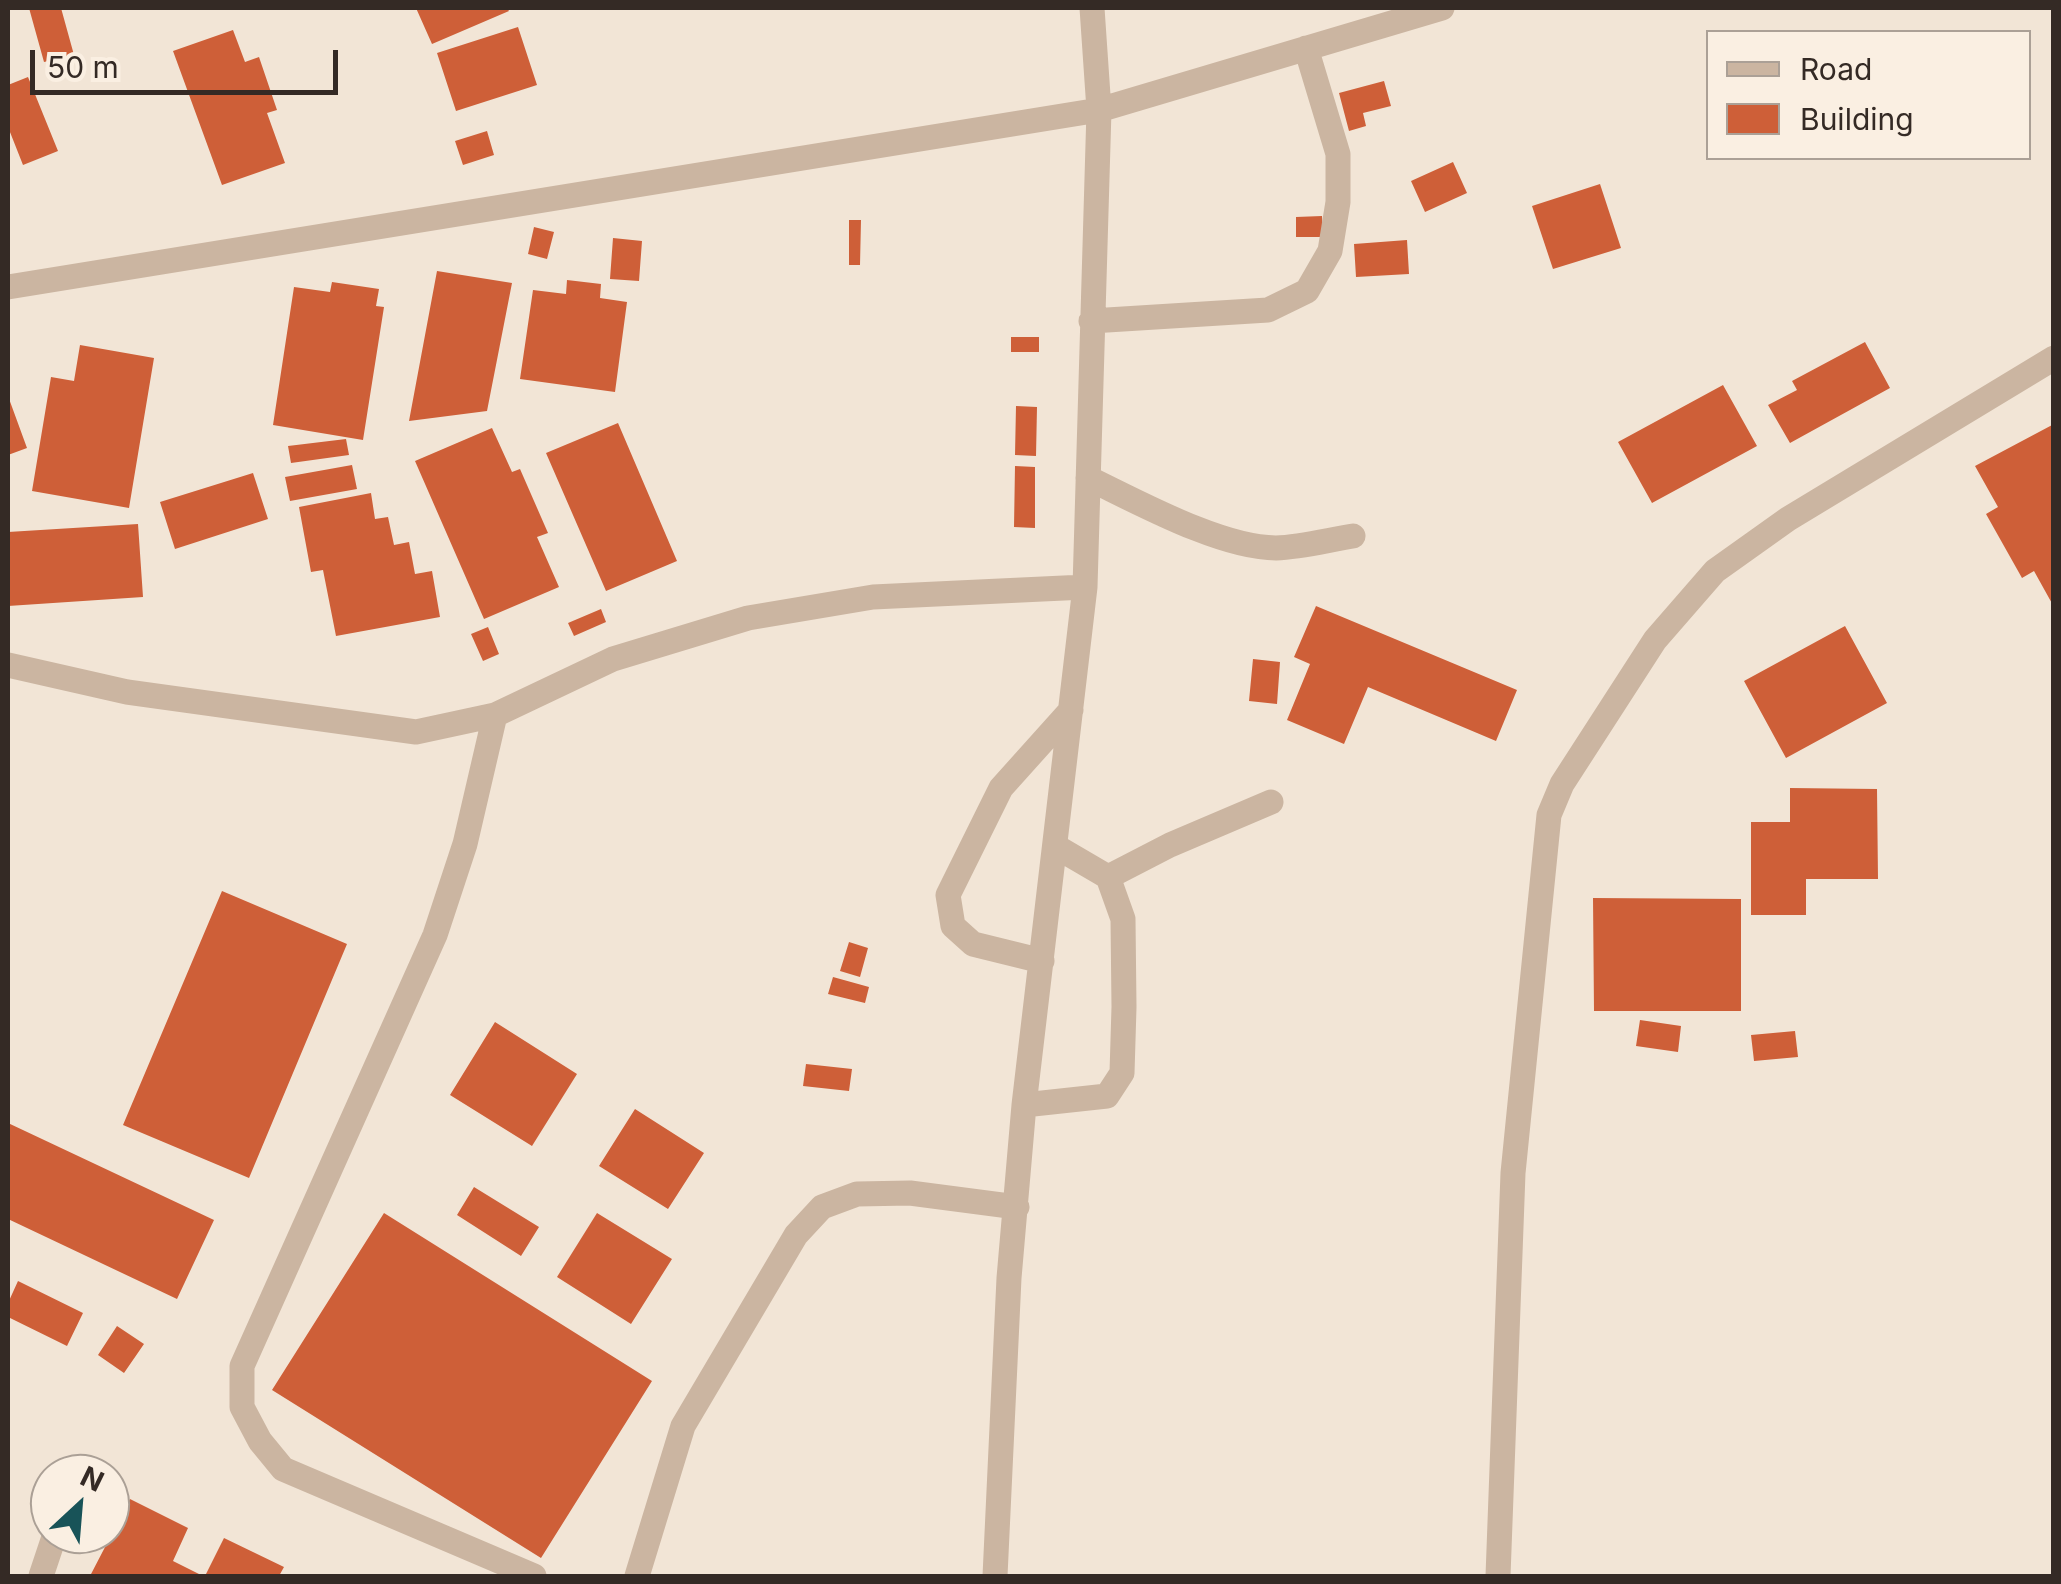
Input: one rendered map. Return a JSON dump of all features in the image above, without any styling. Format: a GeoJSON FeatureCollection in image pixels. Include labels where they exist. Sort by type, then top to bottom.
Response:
{"type":"FeatureCollection","features":[{"type":"Feature","properties":{"kind":"street"},"geometry":{"type":"LineString","coordinates":[[995,1576],[1010,1278],[1024,1105],[1085,587],[1099,110],[1092,8]]}},
{"type":"Feature","properties":{"kind":"street"},"geometry":{"type":"LineString","coordinates":[[8,287],[1099,110],[1442,8]]}},
{"type":"Feature","properties":{"kind":"street"},"geometry":{"type":"LineString","coordinates":[[1091,321],[1268,310],[1307,291],[1330,251],[1338,154],[1306,48]]}},
{"type":"Feature","properties":{"kind":"street"},"geometry":{"type":"LineString","coordinates":[[1498,1576],[1513,1173],[1549,815],[1562,784],[1654,640],[1715,571],[1788,519],[2054,358]]}},
{"type":"Feature","properties":{"kind":"street"},"geometry":{"type":"LineString","coordinates":[[1088,478],[1160,513],[1240,543],[1276,548],[1353,536]]}},
{"type":"Feature","properties":{"kind":"street"},"geometry":{"type":"LineString","coordinates":[[8,664],[127,692],[416,732],[495,715],[613,658],[748,618],[873,597],[1085,587]]}},
{"type":"Feature","properties":{"kind":"street"},"geometry":{"type":"LineString","coordinates":[[1042,961],[973,944],[953,926],[948,895],[1000,788],[1071,710]]}},
{"type":"Feature","properties":{"kind":"street"},"geometry":{"type":"LineString","coordinates":[[495,715],[465,844],[435,935],[242,1366],[242,1406],[260,1441],[282,1469],[534,1576]]}},
{"type":"Feature","properties":{"kind":"street"},"geometry":{"type":"LineString","coordinates":[[1108,876],[1271,802]]}},
{"type":"Feature","properties":{"kind":"street"},"geometry":{"type":"LineString","coordinates":[[1024,1105],[1107,1096],[1122,1073],[1123,918],[1108,876],[1055,846]]}},
{"type":"Feature","properties":{"kind":"street"},"geometry":{"type":"LineString","coordinates":[[637,1576],[683,1426],[796,1235],[822,1208],[858,1194],[910,1193],[1017,1206]]}},
{"type":"Feature","properties":{"kind":"building"},"geometry":{"type":"Polygon","coordinates":[[[29,8],[61,8],[74,55],[44,62],[29,8]]]}},
{"type":"Feature","properties":{"kind":"building"},"geometry":{"type":"Polygon","coordinates":[[[416,8],[507,8],[509,11],[432,44],[416,8]]]}},
{"type":"Feature","properties":{"kind":"building"},"geometry":{"type":"Polygon","coordinates":[[[518,27],[537,85],[456,111],[437,53],[518,27]]]}},
{"type":"Feature","properties":{"kind":"building"},"geometry":{"type":"Polygon","coordinates":[[[233,30],[245,62],[259,57],[277,110],[267,113],[285,163],[222,185],[173,51],[233,30]]]}},
{"type":"Feature","properties":{"kind":"building"},"geometry":{"type":"Polygon","coordinates":[[[28,77],[58,151],[23,165],[8,127],[8,85],[28,77]]]}},
{"type":"Feature","properties":{"kind":"building"},"geometry":{"type":"Polygon","coordinates":[[[1384,81],[1391,106],[1363,113],[1366,126],[1349,131],[1339,93],[1384,81]]]}},
{"type":"Feature","properties":{"kind":"building"},"geometry":{"type":"Polygon","coordinates":[[[487,131],[494,155],[463,165],[455,141],[487,131]]]}},
{"type":"Feature","properties":{"kind":"building"},"geometry":{"type":"Polygon","coordinates":[[[1453,162],[1467,193],[1425,212],[1411,181],[1453,162]]]}},
{"type":"Feature","properties":{"kind":"building"},"geometry":{"type":"Polygon","coordinates":[[[1600,184],[1621,248],[1553,269],[1532,206],[1600,184]]]}},
{"type":"Feature","properties":{"kind":"building"},"geometry":{"type":"Polygon","coordinates":[[[1322,216],[1323,237],[1296,237],[1296,217],[1322,216]]]}},
{"type":"Feature","properties":{"kind":"building"},"geometry":{"type":"Polygon","coordinates":[[[849,220],[861,220],[860,265],[849,265],[849,220]]]}},
{"type":"Feature","properties":{"kind":"building"},"geometry":{"type":"Polygon","coordinates":[[[534,227],[554,232],[547,259],[528,254],[534,227]]]}},
{"type":"Feature","properties":{"kind":"building"},"geometry":{"type":"Polygon","coordinates":[[[613,238],[642,241],[639,281],[610,279],[613,238]]]}},
{"type":"Feature","properties":{"kind":"building"},"geometry":{"type":"Polygon","coordinates":[[[1407,240],[1409,274],[1356,277],[1354,244],[1407,240]]]}},
{"type":"Feature","properties":{"kind":"building"},"geometry":{"type":"Polygon","coordinates":[[[437,271],[512,283],[487,411],[409,421],[437,271]]]}},
{"type":"Feature","properties":{"kind":"building"},"geometry":{"type":"Polygon","coordinates":[[[567,280],[601,284],[600,298],[627,302],[615,392],[520,379],[533,290],[566,294],[567,280]]]}},
{"type":"Feature","properties":{"kind":"building"},"geometry":{"type":"Polygon","coordinates":[[[332,282],[379,289],[376,306],[384,307],[363,440],[273,425],[294,287],[330,292],[332,282]]]}},
{"type":"Feature","properties":{"kind":"building"},"geometry":{"type":"Polygon","coordinates":[[[1011,337],[1039,337],[1039,352],[1011,352],[1011,337]]]}},
{"type":"Feature","properties":{"kind":"building"},"geometry":{"type":"Polygon","coordinates":[[[1865,342],[1890,388],[1790,443],[1768,405],[1797,390],[1792,381],[1865,342]]]}},
{"type":"Feature","properties":{"kind":"building"},"geometry":{"type":"Polygon","coordinates":[[[80,345],[154,358],[129,508],[32,491],[51,377],[74,381],[80,345]]]}},
{"type":"Feature","properties":{"kind":"building"},"geometry":{"type":"Polygon","coordinates":[[[1723,385],[1757,446],[1652,503],[1618,442],[1723,385]]]}},
{"type":"Feature","properties":{"kind":"building"},"geometry":{"type":"Polygon","coordinates":[[[8,396],[27,448],[8,455],[8,396]]]}},
{"type":"Feature","properties":{"kind":"building"},"geometry":{"type":"Polygon","coordinates":[[[1016,406],[1037,407],[1036,456],[1015,455],[1016,406]]]}},
{"type":"Feature","properties":{"kind":"building"},"geometry":{"type":"Polygon","coordinates":[[[618,423],[677,561],[606,591],[546,453],[618,423]]]}},
{"type":"Feature","properties":{"kind":"building"},"geometry":{"type":"Polygon","coordinates":[[[2054,424],[2054,607],[2034,571],[2022,578],[1986,514],[1998,507],[1975,466],[2054,424]]]}},
{"type":"Feature","properties":{"kind":"building"},"geometry":{"type":"Polygon","coordinates":[[[492,428],[512,472],[520,469],[548,533],[537,537],[559,587],[484,619],[415,461],[492,428]]]}},
{"type":"Feature","properties":{"kind":"building"},"geometry":{"type":"Polygon","coordinates":[[[346,439],[349,455],[291,463],[288,446],[346,439]]]}},
{"type":"Feature","properties":{"kind":"building"},"geometry":{"type":"Polygon","coordinates":[[[352,465],[357,489],[290,501],[285,477],[352,465]]]}},
{"type":"Feature","properties":{"kind":"building"},"geometry":{"type":"Polygon","coordinates":[[[1015,466],[1035,467],[1035,528],[1014,527],[1015,466]]]}},
{"type":"Feature","properties":{"kind":"building"},"geometry":{"type":"Polygon","coordinates":[[[253,473],[268,519],[175,549],[160,502],[253,473]]]}},
{"type":"Feature","properties":{"kind":"building"},"geometry":{"type":"Polygon","coordinates":[[[371,493],[375,519],[388,517],[394,545],[409,542],[415,574],[432,571],[440,617],[336,636],[323,570],[311,572],[299,507],[371,493]]]}},
{"type":"Feature","properties":{"kind":"building"},"geometry":{"type":"Polygon","coordinates":[[[138,524],[143,597],[8,606],[8,532],[138,524]]]}},
{"type":"Feature","properties":{"kind":"building"},"geometry":{"type":"Polygon","coordinates":[[[1316,606],[1517,690],[1496,741],[1368,687],[1344,744],[1287,720],[1310,664],[1294,657],[1316,606]]]}},
{"type":"Feature","properties":{"kind":"building"},"geometry":{"type":"Polygon","coordinates":[[[601,609],[606,622],[574,636],[568,623],[601,609]]]}},
{"type":"Feature","properties":{"kind":"building"},"geometry":{"type":"Polygon","coordinates":[[[1845,626],[1887,703],[1786,758],[1744,681],[1845,626]]]}},
{"type":"Feature","properties":{"kind":"building"},"geometry":{"type":"Polygon","coordinates":[[[488,627],[499,654],[483,661],[471,634],[488,627]]]}},
{"type":"Feature","properties":{"kind":"building"},"geometry":{"type":"Polygon","coordinates":[[[1253,659],[1280,662],[1277,704],[1249,701],[1253,659]]]}},
{"type":"Feature","properties":{"kind":"building"},"geometry":{"type":"Polygon","coordinates":[[[1790,788],[1877,789],[1878,879],[1806,879],[1806,915],[1751,915],[1751,822],[1790,822],[1790,788]]]}},
{"type":"Feature","properties":{"kind":"building"},"geometry":{"type":"Polygon","coordinates":[[[222,891],[347,944],[249,1178],[123,1125],[222,891]]]}},
{"type":"Feature","properties":{"kind":"building"},"geometry":{"type":"Polygon","coordinates":[[[1593,898],[1741,899],[1741,1011],[1594,1011],[1593,898]]]}},
{"type":"Feature","properties":{"kind":"building"},"geometry":{"type":"Polygon","coordinates":[[[849,942],[868,948],[860,977],[840,971],[849,942]]]}},
{"type":"Feature","properties":{"kind":"building"},"geometry":{"type":"Polygon","coordinates":[[[833,977],[869,987],[865,1003],[828,994],[833,977]]]}},
{"type":"Feature","properties":{"kind":"building"},"geometry":{"type":"Polygon","coordinates":[[[1640,1020],[1681,1026],[1678,1052],[1636,1046],[1640,1020]]]}},
{"type":"Feature","properties":{"kind":"building"},"geometry":{"type":"Polygon","coordinates":[[[495,1022],[577,1074],[532,1146],[450,1095],[495,1022]]]}},
{"type":"Feature","properties":{"kind":"building"},"geometry":{"type":"Polygon","coordinates":[[[1795,1031],[1798,1057],[1754,1061],[1751,1035],[1795,1031]]]}},
{"type":"Feature","properties":{"kind":"building"},"geometry":{"type":"Polygon","coordinates":[[[806,1064],[852,1069],[849,1091],[803,1086],[806,1064]]]}},
{"type":"Feature","properties":{"kind":"building"},"geometry":{"type":"Polygon","coordinates":[[[635,1109],[704,1153],[668,1209],[599,1166],[635,1109]]]}},
{"type":"Feature","properties":{"kind":"building"},"geometry":{"type":"Polygon","coordinates":[[[8,1123],[214,1220],[177,1299],[8,1219],[8,1123]]]}},
{"type":"Feature","properties":{"kind":"building"},"geometry":{"type":"Polygon","coordinates":[[[474,1187],[539,1227],[521,1256],[457,1215],[474,1187]]]}},
{"type":"Feature","properties":{"kind":"building"},"geometry":{"type":"Polygon","coordinates":[[[384,1213],[652,1381],[541,1558],[272,1390],[384,1213]]]}},
{"type":"Feature","properties":{"kind":"building"},"geometry":{"type":"Polygon","coordinates":[[[597,1213],[672,1259],[631,1324],[557,1277],[597,1213]]]}},
{"type":"Feature","properties":{"kind":"building"},"geometry":{"type":"Polygon","coordinates":[[[18,1281],[83,1313],[67,1346],[8,1317],[8,1303],[18,1281]]]}},
{"type":"Feature","properties":{"kind":"building"},"geometry":{"type":"Polygon","coordinates":[[[117,1326],[144,1344],[124,1373],[98,1355],[117,1326]]]}},
{"type":"Feature","properties":{"kind":"building"},"geometry":{"type":"Polygon","coordinates":[[[130,1499],[188,1528],[173,1561],[203,1576],[90,1576],[101,1554],[130,1554],[130,1499]]]}},
{"type":"Feature","properties":{"kind":"building"},"geometry":{"type":"Polygon","coordinates":[[[224,1538],[284,1567],[279,1576],[205,1576],[224,1538]]]}}]}
